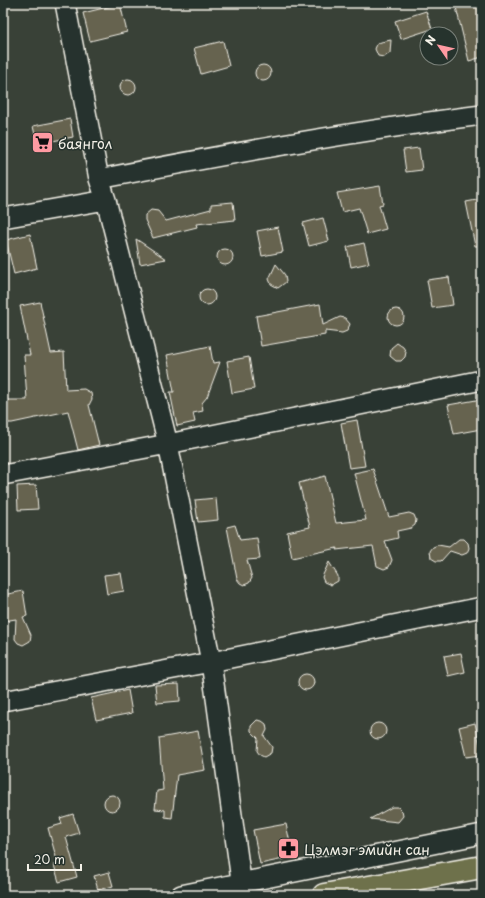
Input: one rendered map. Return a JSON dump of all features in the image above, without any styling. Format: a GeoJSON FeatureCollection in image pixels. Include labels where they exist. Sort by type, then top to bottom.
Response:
{"type":"FeatureCollection","features":[{"type":"Feature","properties":{"kind":"main road"},"geometry":{"type":"LineString","coordinates":[[324,895],[482,867]]}},
{"type":"Feature","properties":{"kind":"street"},"geometry":{"type":"LineString","coordinates":[[65,3],[99,179],[106,200],[168,444],[211,662],[243,889]]}},
{"type":"Feature","properties":{"kind":"street"},"geometry":{"type":"LineString","coordinates":[[99,179],[231,154],[417,123],[482,115]]}},
{"type":"Feature","properties":{"kind":"street"},"geometry":{"type":"LineString","coordinates":[[3,218],[106,200]]}},
{"type":"Feature","properties":{"kind":"street"},"geometry":{"type":"LineString","coordinates":[[3,475],[168,444],[482,380]]}},
{"type":"Feature","properties":{"kind":"street"},"geometry":{"type":"LineString","coordinates":[[3,701],[211,662],[482,607]]}},
{"type":"Feature","properties":{"kind":"street"},"geometry":{"type":"LineString","coordinates":[[181,895],[243,889],[482,834]]}},
{"type":"Feature","properties":{"kind":"building"},"geometry":{"type":"Polygon","coordinates":[[[455,3],[480,3],[482,13],[482,57],[469,61],[455,3]]]}},
{"type":"Feature","properties":{"kind":"building"},"geometry":{"type":"Polygon","coordinates":[[[120,4],[127,32],[90,41],[83,13],[120,4]]]}},
{"type":"Feature","properties":{"kind":"building"},"geometry":{"type":"Polygon","coordinates":[[[426,11],[431,26],[419,26],[419,33],[401,39],[395,21],[426,11]]]}},
{"type":"Feature","properties":{"kind":"building"},"geometry":{"type":"Polygon","coordinates":[[[391,40],[390,53],[384,57],[378,56],[375,49],[377,44],[391,40]]]}},
{"type":"Feature","properties":{"kind":"building"},"geometry":{"type":"Polygon","coordinates":[[[223,41],[229,66],[201,74],[194,48],[223,41]]]}},
{"type":"Feature","properties":{"kind":"building"},"geometry":{"type":"Polygon","coordinates":[[[263,65],[269,67],[271,73],[269,79],[263,81],[257,79],[255,73],[257,67],[263,65]]]}},
{"type":"Feature","properties":{"kind":"building"},"geometry":{"type":"Polygon","coordinates":[[[128,79],[134,81],[136,87],[134,93],[128,95],[122,93],[120,87],[122,81],[128,79]]]}},
{"type":"Feature","properties":{"kind":"building"},"geometry":{"type":"Polygon","coordinates":[[[70,119],[73,137],[37,144],[33,126],[70,119]]]}},
{"type":"Feature","properties":{"kind":"building"},"geometry":{"type":"Polygon","coordinates":[[[419,148],[422,170],[406,172],[403,150],[419,148]]]}},
{"type":"Feature","properties":{"kind":"building"},"geometry":{"type":"Polygon","coordinates":[[[380,186],[383,204],[379,205],[386,229],[367,234],[359,208],[342,212],[337,193],[380,186]]]}},
{"type":"Feature","properties":{"kind":"building"},"geometry":{"type":"Polygon","coordinates":[[[482,199],[482,246],[475,246],[466,202],[482,199]]]}},
{"type":"Feature","properties":{"kind":"building"},"geometry":{"type":"Polygon","coordinates":[[[233,202],[235,220],[196,224],[197,227],[153,238],[145,220],[145,215],[151,210],[158,211],[166,221],[211,209],[211,204],[233,202]]]}},
{"type":"Feature","properties":{"kind":"building"},"geometry":{"type":"Polygon","coordinates":[[[323,218],[329,241],[309,246],[303,223],[323,218]]]}},
{"type":"Feature","properties":{"kind":"building"},"geometry":{"type":"Polygon","coordinates":[[[278,227],[283,252],[262,256],[257,231],[278,227]]]}},
{"type":"Feature","properties":{"kind":"building"},"geometry":{"type":"Polygon","coordinates":[[[30,234],[37,268],[14,274],[6,240],[30,234]]]}},
{"type":"Feature","properties":{"kind":"building"},"geometry":{"type":"Polygon","coordinates":[[[136,239],[166,259],[140,264],[136,239]]]}},
{"type":"Feature","properties":{"kind":"building"},"geometry":{"type":"Polygon","coordinates":[[[364,243],[369,263],[351,267],[347,247],[364,243]]]}},
{"type":"Feature","properties":{"kind":"building"},"geometry":{"type":"Polygon","coordinates":[[[225,249],[231,251],[233,257],[231,263],[225,265],[219,263],[217,257],[219,251],[225,249]]]}},
{"type":"Feature","properties":{"kind":"building"},"geometry":{"type":"Polygon","coordinates":[[[276,264],[285,275],[286,282],[278,288],[271,284],[269,279],[276,264]]]}},
{"type":"Feature","properties":{"kind":"building"},"geometry":{"type":"Polygon","coordinates":[[[449,277],[453,305],[432,308],[427,280],[449,277]]]}},
{"type":"Feature","properties":{"kind":"building"},"geometry":{"type":"Polygon","coordinates":[[[207,289],[213,291],[215,297],[213,303],[207,305],[201,303],[199,297],[201,291],[207,289]]]}},
{"type":"Feature","properties":{"kind":"building"},"geometry":{"type":"Polygon","coordinates":[[[40,302],[51,353],[64,352],[66,390],[84,389],[91,393],[92,399],[89,405],[99,445],[78,450],[68,411],[12,423],[3,423],[3,400],[27,400],[24,355],[30,355],[20,306],[40,302]]]}},
{"type":"Feature","properties":{"kind":"building"},"geometry":{"type":"Polygon","coordinates":[[[320,304],[323,325],[340,317],[345,318],[350,324],[347,331],[342,333],[325,331],[325,335],[261,346],[256,316],[320,304]]]}},
{"type":"Feature","properties":{"kind":"building"},"geometry":{"type":"Polygon","coordinates":[[[396,309],[402,311],[404,317],[402,323],[396,325],[390,323],[388,317],[390,311],[396,309]]]}},
{"type":"Feature","properties":{"kind":"building"},"geometry":{"type":"Polygon","coordinates":[[[397,343],[403,347],[406,352],[405,357],[401,361],[396,361],[390,356],[391,348],[397,343]]]}},
{"type":"Feature","properties":{"kind":"building"},"geometry":{"type":"Polygon","coordinates":[[[210,346],[213,363],[220,362],[207,397],[202,403],[203,411],[193,413],[195,422],[177,426],[170,392],[174,392],[167,355],[210,346]]]}},
{"type":"Feature","properties":{"kind":"building"},"geometry":{"type":"Polygon","coordinates":[[[249,357],[254,389],[232,393],[227,361],[249,357]]]}},
{"type":"Feature","properties":{"kind":"building"},"geometry":{"type":"Polygon","coordinates":[[[482,399],[482,414],[478,414],[481,429],[454,434],[448,405],[482,399]]]}},
{"type":"Feature","properties":{"kind":"building"},"geometry":{"type":"Polygon","coordinates":[[[357,420],[365,466],[349,468],[341,423],[357,420]]]}},
{"type":"Feature","properties":{"kind":"building"},"geometry":{"type":"Polygon","coordinates":[[[373,469],[389,517],[409,513],[414,515],[416,520],[415,525],[411,528],[397,531],[398,538],[385,541],[392,560],[389,567],[384,569],[377,566],[373,546],[336,550],[337,548],[292,558],[287,532],[310,527],[299,483],[325,476],[336,523],[366,520],[354,473],[373,469]]]}},
{"type":"Feature","properties":{"kind":"building"},"geometry":{"type":"Polygon","coordinates":[[[36,485],[38,509],[18,510],[17,486],[36,485]]]}},
{"type":"Feature","properties":{"kind":"building"},"geometry":{"type":"Polygon","coordinates":[[[216,498],[218,520],[198,522],[195,500],[216,498]]]}},
{"type":"Feature","properties":{"kind":"building"},"geometry":{"type":"Polygon","coordinates":[[[235,525],[240,540],[257,538],[260,559],[247,560],[252,578],[249,583],[244,585],[237,579],[227,527],[235,525]]]}},
{"type":"Feature","properties":{"kind":"building"},"geometry":{"type":"Polygon","coordinates":[[[459,539],[464,539],[468,543],[469,548],[467,553],[462,555],[450,551],[441,561],[436,561],[431,558],[430,551],[433,547],[438,545],[449,547],[459,539]]]}},
{"type":"Feature","properties":{"kind":"building"},"geometry":{"type":"Polygon","coordinates":[[[329,562],[338,576],[338,581],[331,585],[324,582],[322,577],[329,562]]]}},
{"type":"Feature","properties":{"kind":"building"},"geometry":{"type":"Polygon","coordinates":[[[121,573],[124,591],[107,594],[104,575],[121,573]]]}},
{"type":"Feature","properties":{"kind":"building"},"geometry":{"type":"Polygon","coordinates":[[[23,591],[27,616],[23,617],[31,635],[30,641],[23,645],[18,643],[15,639],[16,619],[3,621],[3,595],[23,591]]]}},
{"type":"Feature","properties":{"kind":"building"},"geometry":{"type":"Polygon","coordinates":[[[461,653],[465,672],[448,676],[444,656],[461,653]]]}},
{"type":"Feature","properties":{"kind":"building"},"geometry":{"type":"Polygon","coordinates":[[[306,674],[312,676],[314,682],[312,688],[306,690],[300,688],[298,682],[300,676],[306,674]]]}},
{"type":"Feature","properties":{"kind":"building"},"geometry":{"type":"Polygon","coordinates":[[[179,684],[180,701],[157,703],[155,685],[179,684]]]}},
{"type":"Feature","properties":{"kind":"building"},"geometry":{"type":"Polygon","coordinates":[[[128,690],[132,713],[96,720],[91,698],[128,690]]]}},
{"type":"Feature","properties":{"kind":"building"},"geometry":{"type":"Polygon","coordinates":[[[257,720],[266,724],[267,730],[264,736],[272,747],[271,753],[264,757],[257,751],[258,738],[251,731],[251,726],[257,720]]]}},
{"type":"Feature","properties":{"kind":"building"},"geometry":{"type":"Polygon","coordinates":[[[378,723],[384,725],[386,731],[384,737],[378,739],[372,737],[370,731],[372,725],[378,723]]]}},
{"type":"Feature","properties":{"kind":"building"},"geometry":{"type":"Polygon","coordinates":[[[475,723],[482,755],[466,757],[459,727],[475,723]]]}},
{"type":"Feature","properties":{"kind":"building"},"geometry":{"type":"Polygon","coordinates":[[[198,731],[205,770],[177,775],[172,818],[165,817],[165,810],[155,809],[157,791],[163,790],[159,738],[198,731]]]}},
{"type":"Feature","properties":{"kind":"building"},"geometry":{"type":"Polygon","coordinates":[[[112,795],[118,797],[120,803],[118,809],[112,811],[106,809],[104,803],[106,797],[112,795]]]}},
{"type":"Feature","properties":{"kind":"building"},"geometry":{"type":"Polygon","coordinates":[[[392,807],[398,807],[402,811],[403,816],[398,822],[370,819],[392,807]]]}},
{"type":"Feature","properties":{"kind":"building"},"geometry":{"type":"Polygon","coordinates":[[[73,814],[79,833],[66,837],[77,877],[59,882],[54,865],[58,864],[48,828],[62,824],[60,818],[73,814]]]}},
{"type":"Feature","properties":{"kind":"building"},"geometry":{"type":"Polygon","coordinates":[[[286,824],[293,857],[260,864],[253,830],[286,824]]]}},
{"type":"Feature","properties":{"kind":"building"},"geometry":{"type":"Polygon","coordinates":[[[109,872],[113,886],[98,890],[94,876],[109,872]]]}},
{"type":"Feature","properties":{"kind":"place","name":"баянгол"},"geometry":{"type":"Point","coordinates":[42,143]}},
{"type":"Feature","properties":{"kind":"place","name":"Цэлмэг эмийн сан"},"geometry":{"type":"Point","coordinates":[288,849]}}]}
